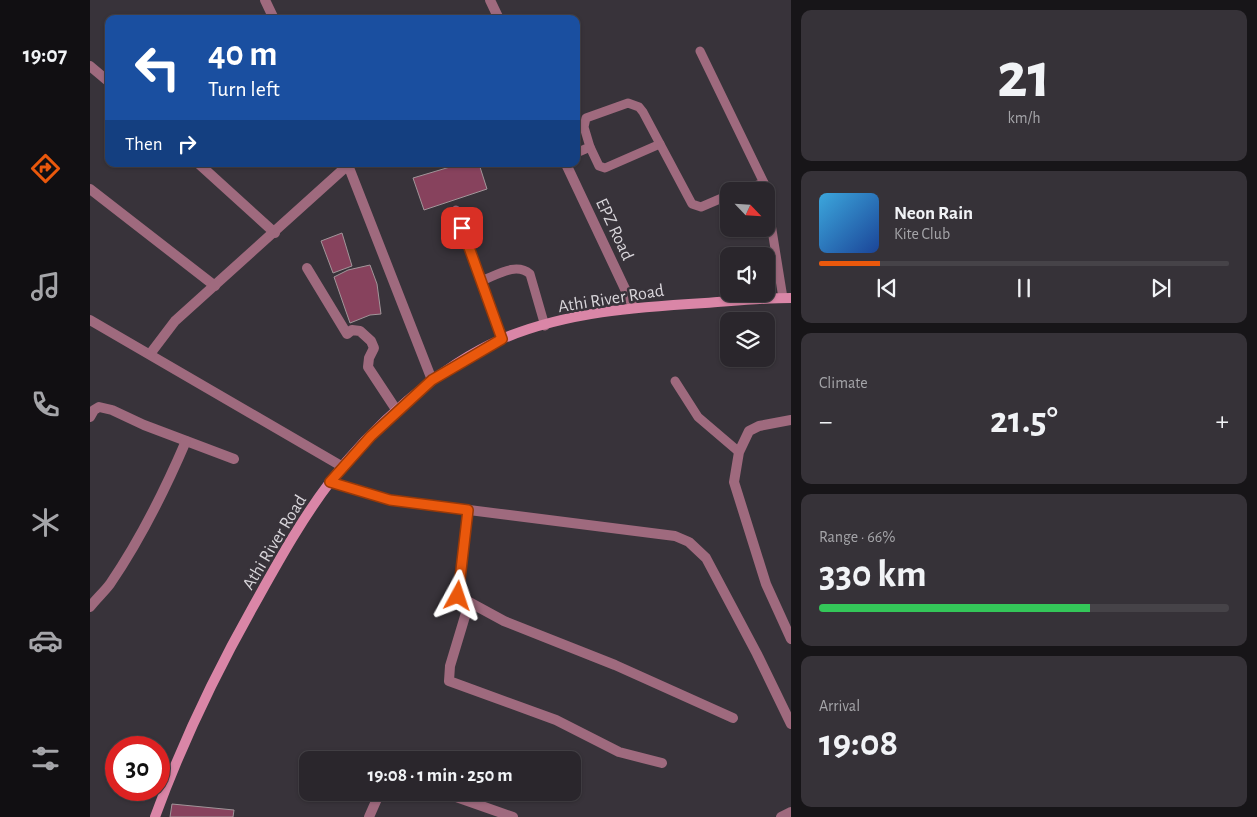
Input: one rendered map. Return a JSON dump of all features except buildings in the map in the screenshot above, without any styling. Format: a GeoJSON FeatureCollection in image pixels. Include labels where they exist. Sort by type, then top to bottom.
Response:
{"type":"FeatureCollection","features":[{"type":"Feature","properties":{"kind":"main road","name":"Athi River Road"},"geometry":{"type":"LineString","coordinates":[[155,817],[173,767],[228,651],[304,522],[330,482],[343,467],[397,411],[432,380],[502,339],[578,317],[634,308],[787,298]]}},
{"type":"Feature","properties":{"kind":"street"},"geometry":{"type":"LineString","coordinates":[[265,0],[272,15]]}},
{"type":"Feature","properties":{"kind":"street"},"geometry":{"type":"LineString","coordinates":[[490,0],[497,15]]}},
{"type":"Feature","properties":{"kind":"street"},"geometry":{"type":"LineString","coordinates":[[90,66],[105,79]]}},
{"type":"Feature","properties":{"kind":"street"},"geometry":{"type":"LineString","coordinates":[[201,167],[274,233]]}},
{"type":"Feature","properties":{"kind":"street"},"geometry":{"type":"LineString","coordinates":[[150,354],[175,321],[346,167]]}},
{"type":"Feature","properties":{"kind":"street"},"geometry":{"type":"LineString","coordinates":[[350,167],[432,380]]}},
{"type":"Feature","properties":{"kind":"street","name":"EPZ Road"},"geometry":{"type":"LineString","coordinates":[[567,167],[634,308]]}},
{"type":"Feature","properties":{"kind":"street"},"geometry":{"type":"LineString","coordinates":[[90,189],[215,286]]}},
{"type":"Feature","properties":{"kind":"street"},"geometry":{"type":"LineString","coordinates":[[308,268],[347,334],[352,330],[360,331],[371,341],[374,348],[369,358],[368,367],[397,411]]}},
{"type":"Feature","properties":{"kind":"street"},"geometry":{"type":"LineString","coordinates":[[90,320],[343,467]]}},
{"type":"Feature","properties":{"kind":"street"},"geometry":{"type":"LineString","coordinates":[[90,417],[94,410],[99,407],[104,408],[234,459]]}},
{"type":"Feature","properties":{"kind":"street"},"geometry":{"type":"LineString","coordinates":[[791,420],[759,426],[749,431],[739,452],[734,482],[766,584],[788,624],[791,639]]}},
{"type":"Feature","properties":{"kind":"street"},"geometry":{"type":"LineString","coordinates":[[90,608],[108,587],[134,547],[174,469],[186,441]]}},
{"type":"Feature","properties":{"kind":"street"},"geometry":{"type":"LineString","coordinates":[[330,482],[390,500],[675,536],[689,542],[706,558],[758,654],[791,724]]}},
{"type":"Feature","properties":{"kind":"street"},"geometry":{"type":"LineString","coordinates":[[468,510],[458,596],[504,621],[615,665],[733,718]]}},
{"type":"Feature","properties":{"kind":"street"},"geometry":{"type":"LineString","coordinates":[[470,603],[450,666],[449,682],[556,720],[619,752],[662,763]]}},
{"type":"Feature","properties":{"kind":"street"},"geometry":{"type":"LineString","coordinates":[[369,817],[376,801]]}},
{"type":"Feature","properties":{"kind":"street"},"geometry":{"type":"LineString","coordinates":[[468,801],[514,817]]}},
{"type":"Feature","properties":{"kind":"street"},"geometry":{"type":"LineString","coordinates":[[781,817],[791,812]]}},
{"type":"Feature","properties":{"kind":"lane"},"geometry":{"type":"LineString","coordinates":[[700,51],[762,182]]}},
{"type":"Feature","properties":{"kind":"lane"},"geometry":{"type":"LineString","coordinates":[[660,144],[605,168],[599,166],[590,147],[584,127],[586,118],[628,103],[640,107],[660,144],[692,204],[700,207],[720,199]]}},
{"type":"Feature","properties":{"kind":"lane"},"geometry":{"type":"LineString","coordinates":[[580,151],[590,147]]}},
{"type":"Feature","properties":{"kind":"lane"},"geometry":{"type":"LineString","coordinates":[[456,210],[502,339]]}},
{"type":"Feature","properties":{"kind":"lane"},"geometry":{"type":"LineString","coordinates":[[775,238],[787,298]]}},
{"type":"Feature","properties":{"kind":"lane"},"geometry":{"type":"LineString","coordinates":[[481,281],[517,268],[524,268],[530,274],[545,326]]}},
{"type":"Feature","properties":{"kind":"lane"},"geometry":{"type":"LineString","coordinates":[[675,381],[698,417],[739,452]]}},
{"type":"Feature","properties":{"kind":"route"},"geometry":{"type":"LineString","coordinates":[[458,596],[468,510],[390,500],[330,482],[371,436],[432,380],[502,339],[462,228]]}}]}
